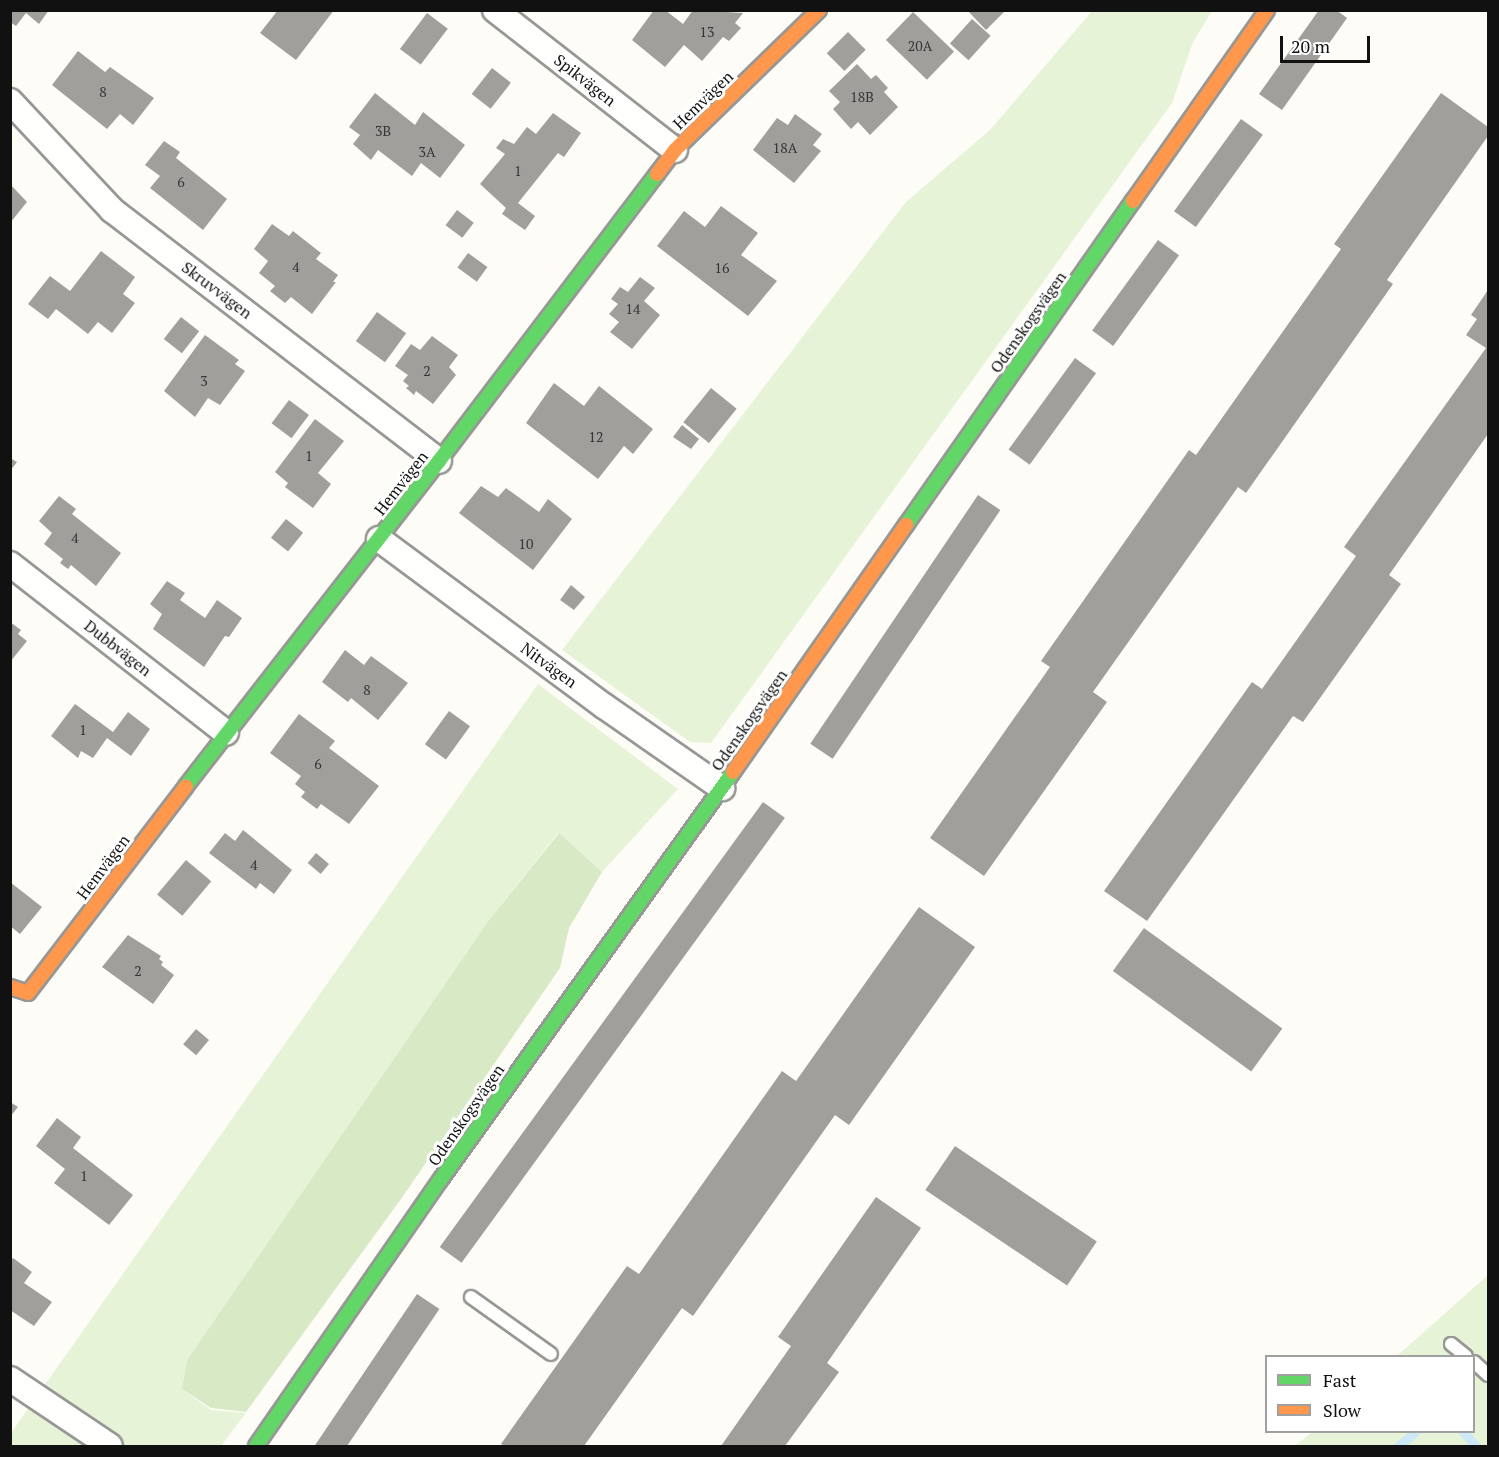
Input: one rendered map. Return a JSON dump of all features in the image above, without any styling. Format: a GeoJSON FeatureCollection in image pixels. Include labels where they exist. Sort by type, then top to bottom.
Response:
{"type":"FeatureCollection","features":[{"type":"Feature","properties":{"kind":"street","name":"Spikvägen"},"geometry":{"type":"LineString","coordinates":[[495,10],[675,150]]}},
{"type":"Feature","properties":{"kind":"street","name":"Hemvägen"},"geometry":{"type":"LineString","coordinates":[[10,987],[28,993],[226,732],[439,461],[675,150],[819,10]]}},
{"type":"Feature","properties":{"kind":"street","name":"Odenskogsvägen"},"geometry":{"type":"LineString","coordinates":[[256,1446],[448,1169],[722,788],[1267,10]]}},
{"type":"Feature","properties":{"kind":"street","name":"Skruvvägen"},"geometry":{"type":"LineString","coordinates":[[10,101],[112,210],[439,461]]}},
{"type":"Feature","properties":{"kind":"street","name":"Nitvägen"},"geometry":{"type":"LineString","coordinates":[[379,539],[604,706],[722,788]]}},
{"type":"Feature","properties":{"kind":"street","name":"Dubbvägen"},"geometry":{"type":"LineString","coordinates":[[10,564],[226,732]]}},
{"type":"Feature","properties":{"kind":"street"},"geometry":{"type":"LineString","coordinates":[[10,1379],[110,1446]]}},
{"type":"Feature","properties":{"kind":"lane"},"geometry":{"type":"LineString","coordinates":[[471,1297],[551,1354]]}},
{"type":"Feature","properties":{"kind":"lane"},"geometry":{"type":"LineString","coordinates":[[1451,1344],[1465,1355]]}},
{"type":"Feature","properties":{"kind":"lane"},"geometry":{"type":"LineString","coordinates":[[1475,1364],[1488,1375]]}},
{"type":"Feature","properties":{"kind":"green space"},"geometry":{"type":"Polygon","coordinates":[[[1092,11],[1212,11],[1193,42],[1172,103],[711,743],[690,742],[562,650],[906,202],[990,130],[1092,11]]]}},
{"type":"Feature","properties":{"kind":"green space"},"geometry":{"type":"Polygon","coordinates":[[[538,684],[678,789],[602,872],[558,833],[489,920],[187,1360],[182,1389],[211,1410],[246,1413],[221,1446],[11,1446],[11,1433],[538,684]]]}},
{"type":"Feature","properties":{"kind":"green space"},"geometry":{"type":"Polygon","coordinates":[[[559,833],[602,872],[569,928],[560,968],[401,1199],[246,1412],[211,1408],[182,1389],[187,1360],[489,920],[559,833]]]}},
{"type":"Feature","properties":{"kind":"green space"},"geometry":{"type":"Polygon","coordinates":[[[1488,1275],[1488,1446],[1295,1446],[1311,1433],[1475,1433],[1475,1355],[1398,1355],[1488,1275]]]}},
{"type":"Feature","properties":{"kind":"building"},"geometry":{"type":"Polygon","coordinates":[[[10,10],[49,10],[39,24],[26,13],[16,26],[10,22],[10,10]]]}},
{"type":"Feature","properties":{"kind":"building"},"geometry":{"type":"Polygon","coordinates":[[[278,10],[334,10],[296,60],[260,33],[278,10]]]}},
{"type":"Feature","properties":{"kind":"building"},"geometry":{"type":"Polygon","coordinates":[[[654,10],[665,10],[683,24],[693,10],[743,13],[735,23],[741,28],[729,41],[723,37],[702,61],[684,45],[665,67],[632,40],[654,10]]]}},
{"type":"Feature","properties":{"kind":"building"},"geometry":{"type":"Polygon","coordinates":[[[967,10],[1006,10],[986,30],[967,10]]]}},
{"type":"Feature","properties":{"kind":"building"},"geometry":{"type":"Polygon","coordinates":[[[1319,10],[1336,10],[1347,18],[1282,110],[1259,94],[1319,10]]]}},
{"type":"Feature","properties":{"kind":"building"},"geometry":{"type":"Polygon","coordinates":[[[913,12],[954,52],[927,80],[886,40],[913,12]]]}},
{"type":"Feature","properties":{"kind":"building"},"geometry":{"type":"Polygon","coordinates":[[[427,13],[448,29],[421,65],[400,49],[427,13]]]}},
{"type":"Feature","properties":{"kind":"building"},"geometry":{"type":"Polygon","coordinates":[[[972,19],[991,36],[968,60],[950,44],[972,19]]]}},
{"type":"Feature","properties":{"kind":"building"},"geometry":{"type":"Polygon","coordinates":[[[848,32],[866,50],[844,71],[827,53],[848,32]]]}},
{"type":"Feature","properties":{"kind":"building"},"geometry":{"type":"Polygon","coordinates":[[[78,51],[105,72],[110,67],[154,98],[133,125],[120,114],[107,129],[52,85],[78,51]]]}},
{"type":"Feature","properties":{"kind":"building"},"geometry":{"type":"Polygon","coordinates":[[[857,64],[871,79],[876,75],[888,88],[884,92],[898,107],[870,135],[858,122],[851,129],[833,109],[840,102],[829,91],[857,64]]]}},
{"type":"Feature","properties":{"kind":"building"},"geometry":{"type":"Polygon","coordinates":[[[492,68],[511,83],[491,109],[472,94],[492,68]]]}},
{"type":"Feature","properties":{"kind":"building"},"geometry":{"type":"Polygon","coordinates":[[[375,93],[415,125],[423,112],[465,145],[440,178],[421,163],[412,176],[378,150],[371,160],[353,144],[360,135],[349,127],[375,93]]]}},
{"type":"Feature","properties":{"kind":"building"},"geometry":{"type":"Polygon","coordinates":[[[1441,93],[1488,127],[1488,136],[1387,280],[1393,284],[1246,493],[1238,487],[1093,692],[1107,702],[984,876],[930,838],[1050,667],[1041,661],[1189,450],[1196,455],[1341,249],[1334,244],[1441,93]]]}},
{"type":"Feature","properties":{"kind":"building"},"geometry":{"type":"Polygon","coordinates":[[[553,113],[581,133],[564,157],[558,153],[518,203],[535,216],[525,230],[502,214],[506,208],[480,184],[505,154],[496,148],[503,139],[514,144],[527,127],[536,134],[553,113]]]}},
{"type":"Feature","properties":{"kind":"building"},"geometry":{"type":"Polygon","coordinates":[[[795,114],[822,134],[813,145],[821,151],[794,183],[753,150],[777,118],[788,125],[795,114]]]}},
{"type":"Feature","properties":{"kind":"building"},"geometry":{"type":"Polygon","coordinates":[[[1241,119],[1263,135],[1196,227],[1174,211],[1241,119]]]}},
{"type":"Feature","properties":{"kind":"building"},"geometry":{"type":"Polygon","coordinates":[[[164,141],[180,152],[176,158],[227,199],[203,230],[150,188],[160,176],[145,165],[164,141]]]}},
{"type":"Feature","properties":{"kind":"building"},"geometry":{"type":"Polygon","coordinates":[[[10,184],[27,202],[10,223],[10,184]]]}},
{"type":"Feature","properties":{"kind":"building"},"geometry":{"type":"Polygon","coordinates":[[[721,206],[758,233],[741,255],[777,281],[748,316],[657,246],[684,211],[705,227],[721,206]]]}},
{"type":"Feature","properties":{"kind":"building"},"geometry":{"type":"Polygon","coordinates":[[[457,210],[474,223],[462,238],[446,225],[457,210]]]}},
{"type":"Feature","properties":{"kind":"building"},"geometry":{"type":"Polygon","coordinates":[[[272,224],[289,236],[293,231],[321,253],[316,259],[338,275],[333,282],[336,282],[312,314],[291,297],[285,303],[270,291],[275,286],[259,273],[268,261],[254,249],[272,224]]]}},
{"type":"Feature","properties":{"kind":"building"},"geometry":{"type":"Polygon","coordinates":[[[1158,240],[1179,255],[1113,346],[1092,331],[1158,240]]]}},
{"type":"Feature","properties":{"kind":"building"},"geometry":{"type":"Polygon","coordinates":[[[101,251],[135,277],[123,294],[135,303],[112,333],[98,322],[88,334],[56,309],[48,319],[28,304],[50,276],[70,291],[101,251]]]}},
{"type":"Feature","properties":{"kind":"building"},"geometry":{"type":"Polygon","coordinates":[[[468,253],[487,267],[477,282],[457,268],[468,253]]]}},
{"type":"Feature","properties":{"kind":"building"},"geometry":{"type":"Polygon","coordinates":[[[640,277],[655,288],[644,301],[660,315],[632,349],[610,332],[619,322],[609,314],[618,304],[611,299],[620,287],[628,292],[640,277]]]}},
{"type":"Feature","properties":{"kind":"building"},"geometry":{"type":"Polygon","coordinates":[[[1488,290],[1488,434],[1389,575],[1401,584],[1303,722],[1293,716],[1147,921],[1104,891],[1252,682],[1262,689],[1356,556],[1344,547],[1486,348],[1466,335],[1477,319],[1471,315],[1488,290]]]}},
{"type":"Feature","properties":{"kind":"building"},"geometry":{"type":"Polygon","coordinates":[[[377,312],[406,333],[385,362],[356,341],[377,312]]]}},
{"type":"Feature","properties":{"kind":"building"},"geometry":{"type":"Polygon","coordinates":[[[181,317],[199,331],[182,353],[164,339],[181,317]]]}},
{"type":"Feature","properties":{"kind":"building"},"geometry":{"type":"Polygon","coordinates":[[[205,335],[239,360],[235,364],[245,371],[220,405],[208,398],[195,417],[164,391],[205,335]]]}},
{"type":"Feature","properties":{"kind":"building"},"geometry":{"type":"Polygon","coordinates":[[[432,336],[458,355],[449,367],[456,375],[433,404],[416,391],[414,395],[406,388],[409,386],[403,381],[408,375],[395,366],[411,344],[420,350],[432,336]]]}},
{"type":"Feature","properties":{"kind":"building"},"geometry":{"type":"Polygon","coordinates":[[[1075,358],[1096,373],[1030,465],[1009,449],[1075,358]]]}},
{"type":"Feature","properties":{"kind":"building"},"geometry":{"type":"Polygon","coordinates":[[[554,383],[584,406],[599,386],[653,429],[633,454],[624,446],[598,479],[526,423],[554,383]]]}},
{"type":"Feature","properties":{"kind":"building"},"geometry":{"type":"Polygon","coordinates":[[[711,388],[737,409],[709,443],[683,422],[711,388]]]}},
{"type":"Feature","properties":{"kind":"building"},"geometry":{"type":"Polygon","coordinates":[[[289,400],[309,415],[292,438],[272,423],[289,400]]]}},
{"type":"Feature","properties":{"kind":"building"},"geometry":{"type":"Polygon","coordinates":[[[315,419],[344,441],[318,473],[331,484],[313,508],[285,487],[288,483],[275,472],[315,419]]]}},
{"type":"Feature","properties":{"kind":"building"},"geometry":{"type":"Polygon","coordinates":[[[682,425],[699,439],[691,449],[673,437],[682,425]]]}},
{"type":"Feature","properties":{"kind":"building"},"geometry":{"type":"Polygon","coordinates":[[[10,458],[17,462],[10,471],[10,458]]]}},
{"type":"Feature","properties":{"kind":"building"},"geometry":{"type":"Polygon","coordinates":[[[481,486],[498,497],[506,488],[539,512],[548,499],[572,519],[533,570],[459,513],[481,486]]]}},
{"type":"Feature","properties":{"kind":"building"},"geometry":{"type":"Polygon","coordinates":[[[978,495],[1000,510],[833,759],[810,744],[978,495]]]}},
{"type":"Feature","properties":{"kind":"building"},"geometry":{"type":"Polygon","coordinates":[[[59,496],[76,509],[72,514],[121,553],[96,586],[71,565],[68,569],[60,563],[63,559],[44,544],[52,533],[39,521],[59,496]]]}},
{"type":"Feature","properties":{"kind":"building"},"geometry":{"type":"Polygon","coordinates":[[[286,519],[303,533],[288,551],[271,538],[286,519]]]}},
{"type":"Feature","properties":{"kind":"building"},"geometry":{"type":"Polygon","coordinates":[[[167,581],[185,593],[180,600],[205,618],[217,600],[242,618],[229,637],[225,636],[204,667],[153,629],[162,614],[150,604],[167,581]]]}},
{"type":"Feature","properties":{"kind":"building"},"geometry":{"type":"Polygon","coordinates":[[[571,585],[585,597],[574,610],[560,600],[571,585]]]}},
{"type":"Feature","properties":{"kind":"building"},"geometry":{"type":"Polygon","coordinates":[[[10,622],[21,630],[18,634],[27,641],[10,662],[10,622]]]}},
{"type":"Feature","properties":{"kind":"building"},"geometry":{"type":"Polygon","coordinates":[[[345,650],[364,665],[371,656],[408,683],[378,720],[351,698],[348,702],[322,682],[345,650]]]}},
{"type":"Feature","properties":{"kind":"building"},"geometry":{"type":"Polygon","coordinates":[[[75,704],[113,732],[128,712],[150,729],[131,756],[107,738],[93,758],[81,751],[78,758],[51,736],[75,704]]]}},
{"type":"Feature","properties":{"kind":"building"},"geometry":{"type":"Polygon","coordinates":[[[449,711],[470,726],[446,759],[425,744],[449,711]]]}},
{"type":"Feature","properties":{"kind":"building"},"geometry":{"type":"Polygon","coordinates":[[[299,714],[335,741],[329,748],[379,786],[349,824],[321,804],[317,809],[301,797],[305,792],[295,784],[301,776],[270,753],[299,714]]]}},
{"type":"Feature","properties":{"kind":"building"},"geometry":{"type":"Polygon","coordinates":[[[763,802],[785,818],[462,1263],[440,1247],[763,802]]]}},
{"type":"Feature","properties":{"kind":"building"},"geometry":{"type":"Polygon","coordinates":[[[243,830],[292,870],[274,894],[260,883],[256,889],[209,853],[225,833],[235,841],[243,830]]]}},
{"type":"Feature","properties":{"kind":"building"},"geometry":{"type":"Polygon","coordinates":[[[316,853],[329,864],[321,874],[308,863],[316,853]]]}},
{"type":"Feature","properties":{"kind":"building"},"geometry":{"type":"Polygon","coordinates":[[[186,860],[211,881],[182,916],[157,894],[186,860]]]}},
{"type":"Feature","properties":{"kind":"building"},"geometry":{"type":"Polygon","coordinates":[[[10,882],[42,907],[20,934],[10,926],[10,882]]]}},
{"type":"Feature","properties":{"kind":"building"},"geometry":{"type":"Polygon","coordinates":[[[919,907],[975,947],[849,1125],[835,1115],[693,1316],[682,1308],[584,1446],[504,1446],[501,1444],[627,1266],[639,1274],[782,1071],[796,1081],[919,907]]]}},
{"type":"Feature","properties":{"kind":"building"},"geometry":{"type":"Polygon","coordinates":[[[1144,928],[1282,1029],[1251,1071],[1113,971],[1144,928]]]}},
{"type":"Feature","properties":{"kind":"building"},"geometry":{"type":"Polygon","coordinates":[[[128,935],[161,956],[159,959],[163,962],[161,965],[174,975],[153,1004],[102,967],[128,935]]]}},
{"type":"Feature","properties":{"kind":"building"},"geometry":{"type":"Polygon","coordinates":[[[196,1029],[209,1040],[196,1055],[183,1044],[196,1029]]]}},
{"type":"Feature","properties":{"kind":"building"},"geometry":{"type":"Polygon","coordinates":[[[10,1102],[18,1107],[10,1117],[10,1102]]]}},
{"type":"Feature","properties":{"kind":"building"},"geometry":{"type":"Polygon","coordinates":[[[57,1118],[81,1137],[73,1148],[133,1195],[109,1225],[54,1183],[65,1169],[36,1146],[57,1118]]]}},
{"type":"Feature","properties":{"kind":"building"},"geometry":{"type":"Polygon","coordinates":[[[955,1146],[1097,1242],[1067,1286],[925,1190],[955,1146]]]}},
{"type":"Feature","properties":{"kind":"building"},"geometry":{"type":"Polygon","coordinates":[[[876,1197],[921,1228],[827,1363],[839,1372],[785,1446],[721,1446],[791,1346],[778,1337],[876,1197]]]}},
{"type":"Feature","properties":{"kind":"building"},"geometry":{"type":"Polygon","coordinates":[[[13,1258],[32,1272],[24,1283],[52,1302],[34,1326],[10,1310],[10,1262],[13,1258]]]}},
{"type":"Feature","properties":{"kind":"building"},"geometry":{"type":"Polygon","coordinates":[[[417,1294],[439,1309],[347,1446],[314,1446],[417,1294]]]}},
{"type":"Feature","properties":{"kind":"waterway"},"geometry":{"type":"LineString","coordinates":[[1398,1446],[1414,1433]]}},
{"type":"Feature","properties":{"kind":"waterway"},"geometry":{"type":"LineString","coordinates":[[1464,1433],[1476,1446]]}},
{"type":"Feature","properties":{"kind":"traffic: fast"},"geometry":{"type":"LineString","coordinates":[[186,786],[439,461],[657,174]]}},
{"type":"Feature","properties":{"kind":"traffic: fast"},"geometry":{"type":"LineString","coordinates":[[906,525],[1133,201]]}},
{"type":"Feature","properties":{"kind":"traffic: fast"},"geometry":{"type":"LineString","coordinates":[[256,1446],[441,1179],[733,772]]}},
{"type":"Feature","properties":{"kind":"traffic: slow"},"geometry":{"type":"LineString","coordinates":[[657,174],[675,150],[819,10]]}},
{"type":"Feature","properties":{"kind":"traffic: slow"},"geometry":{"type":"LineString","coordinates":[[1133,201],[1267,10]]}},
{"type":"Feature","properties":{"kind":"traffic: slow"},"geometry":{"type":"LineString","coordinates":[[733,772],[906,525]]}},
{"type":"Feature","properties":{"kind":"traffic: slow"},"geometry":{"type":"LineString","coordinates":[[10,987],[28,993],[186,786]]}}]}
